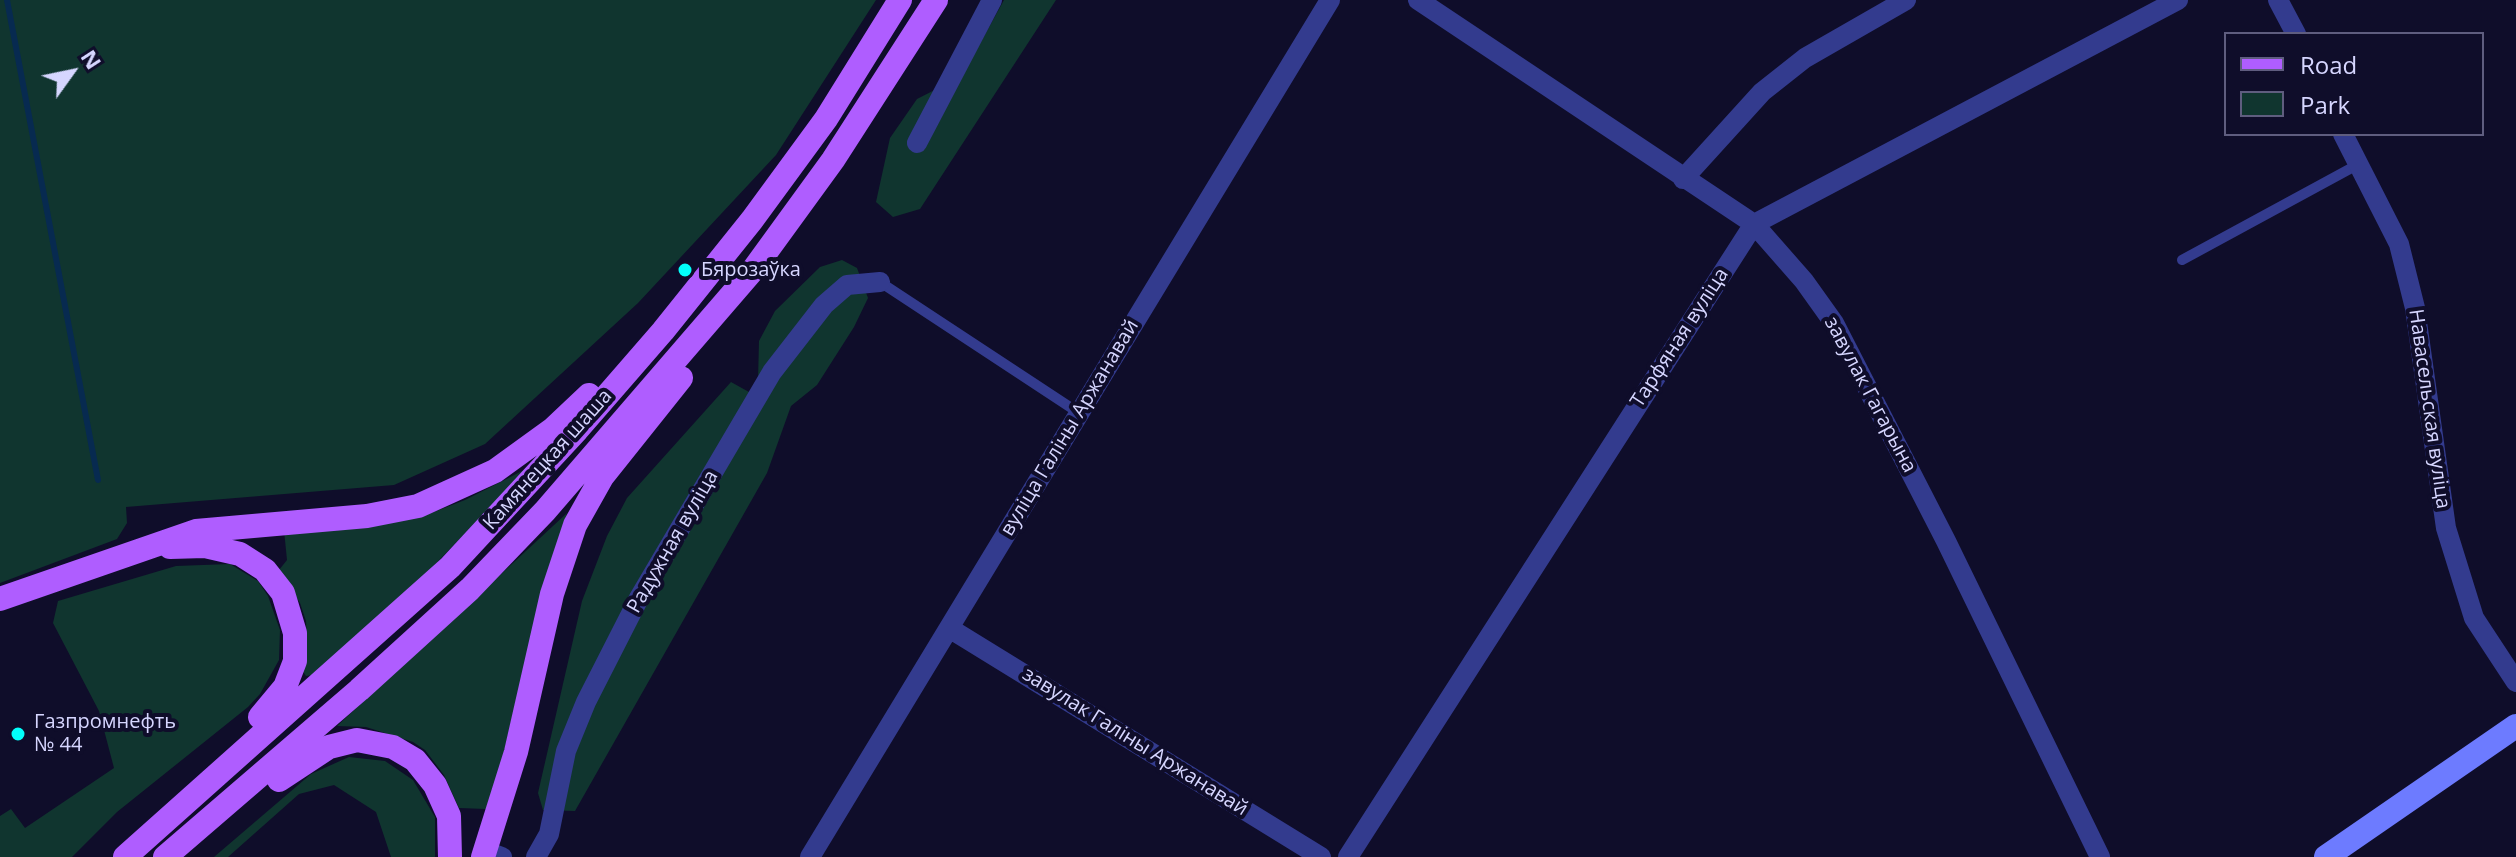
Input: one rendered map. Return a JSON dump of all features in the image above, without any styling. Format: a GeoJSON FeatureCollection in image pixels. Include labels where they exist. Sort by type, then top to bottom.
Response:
{"type":"FeatureCollection","features":[{"type":"Feature","properties":{"kind":"main road","name":"Камянецкая шаша"},"geometry":{"type":"LineString","coordinates":[[124,857],[450,567],[663,331],[826,119],[900,0]]}},
{"type":"Feature","properties":{"kind":"main road","name":"Камянецкая шаша"},"geometry":{"type":"LineString","coordinates":[[165,857],[338,709],[470,589],[545,511],[733,295],[833,160],[936,0]]}},
{"type":"Feature","properties":{"kind":"main road"},"geometry":{"type":"LineString","coordinates":[[490,855],[552,594],[575,525],[602,477],[708,343],[733,295]]}},
{"type":"Feature","properties":{"kind":"main road"},"geometry":{"type":"LineString","coordinates":[[0,599],[136,549],[210,528],[367,516],[401,511],[447,495],[495,471],[553,429],[624,357],[663,331]]}},
{"type":"Feature","properties":{"kind":"main road"},"geometry":{"type":"LineString","coordinates":[[124,857],[147,823],[278,699],[291,675],[296,648],[293,618],[283,593],[265,570],[253,561],[224,549],[205,546],[136,549]]}},
{"type":"Feature","properties":{"kind":"main road"},"geometry":{"type":"LineString","coordinates":[[184,857],[300,763],[329,747],[357,740],[393,747],[426,771],[449,816],[450,857]]}},
{"type":"Feature","properties":{"kind":"street"},"geometry":{"type":"LineString","coordinates":[[917,143],[992,0]]}},
{"type":"Feature","properties":{"kind":"street","name":"вуліца Галіны Аржанавай"},"geometry":{"type":"LineString","coordinates":[[810,857],[1330,0]]}},
{"type":"Feature","properties":{"kind":"street","name":"завулак Гагарына"},"geometry":{"type":"LineString","coordinates":[[1418,0],[1754,224],[1834,323],[2017,683],[2100,857]]}},
{"type":"Feature","properties":{"kind":"street"},"geometry":{"type":"LineString","coordinates":[[1683,179],[1762,92],[1805,58],[1906,0]]}},
{"type":"Feature","properties":{"kind":"street","name":"Тарфяная вуліца"},"geometry":{"type":"LineString","coordinates":[[1348,857],[1754,224],[2178,0]]}},
{"type":"Feature","properties":{"kind":"street"},"geometry":{"type":"LineString","coordinates":[[2278,0],[2295,32]]}},
{"type":"Feature","properties":{"kind":"street","name":"Навасельская вуліца"},"geometry":{"type":"LineString","coordinates":[[2344,136],[2399,244],[2415,308],[2446,528],[2474,618],[2516,682]]}},
{"type":"Feature","properties":{"kind":"street","name":"Радужная вуліца"},"geometry":{"type":"LineString","coordinates":[[536,857],[549,834],[566,751],[586,702],[639,598],[772,372],[824,305],[847,285],[880,282]]}},
{"type":"Feature","properties":{"kind":"street","name":"завулак Галіны Аржанавай"},"geometry":{"type":"LineString","coordinates":[[949,628],[1321,857]]}},
{"type":"Feature","properties":{"kind":"street"},"geometry":{"type":"LineString","coordinates":[[2326,857],[2516,726]]}},
{"type":"Feature","properties":{"kind":"lane"},"geometry":{"type":"LineString","coordinates":[[2182,260],[2357,165]]}},
{"type":"Feature","properties":{"kind":"lane"},"geometry":{"type":"LineString","coordinates":[[880,282],[1079,413]]}},
{"type":"Feature","properties":{"kind":"green space"},"geometry":{"type":"Polygon","coordinates":[[[0,0],[876,0],[776,155],[638,303],[485,444],[394,485],[126,507],[127,523],[117,539],[0,583],[0,0]]]}},
{"type":"Feature","properties":{"kind":"green space"},"geometry":{"type":"Polygon","coordinates":[[[1004,0],[1056,0],[920,209],[893,217],[876,202],[890,138],[917,99],[962,76],[1004,0]]]}},
{"type":"Feature","properties":{"kind":"green space"},"geometry":{"type":"Polygon","coordinates":[[[842,260],[857,268],[868,298],[854,327],[817,385],[791,406],[767,473],[575,811],[543,810],[538,793],[582,601],[607,536],[627,498],[731,382],[749,392],[758,381],[759,341],[775,311],[820,267],[842,260]]]}},
{"type":"Feature","properties":{"kind":"green space"},"geometry":{"type":"Polygon","coordinates":[[[528,468],[420,580],[313,675],[306,676],[302,670],[307,643],[306,621],[300,603],[279,570],[287,560],[284,530],[431,513],[465,500],[528,468]]]}},
{"type":"Feature","properties":{"kind":"green space"},"geometry":{"type":"Polygon","coordinates":[[[567,513],[544,582],[500,768],[486,809],[459,808],[444,775],[425,750],[413,742],[366,727],[337,726],[567,513]]]}},
{"type":"Feature","properties":{"kind":"green space"},"geometry":{"type":"Polygon","coordinates":[[[230,564],[258,581],[268,596],[280,630],[279,660],[260,694],[117,812],[72,857],[0,857],[0,816],[11,809],[25,828],[114,768],[99,711],[53,623],[58,601],[176,566],[230,564]]]}},
{"type":"Feature","properties":{"kind":"green space"},"geometry":{"type":"Polygon","coordinates":[[[349,757],[385,761],[413,780],[435,817],[435,857],[391,857],[376,812],[334,785],[299,794],[228,857],[214,857],[311,774],[349,757]]]}},
{"type":"Feature","properties":{"kind":"waterway"},"geometry":{"type":"LineString","coordinates":[[7,0],[98,480]]}},
{"type":"Feature","properties":{"kind":"place","name":"Бярозаўка"},"geometry":{"type":"Point","coordinates":[685,270]}},
{"type":"Feature","properties":{"kind":"place","name":"Газпромнефть № 44"},"geometry":{"type":"Point","coordinates":[18,734]}}]}
